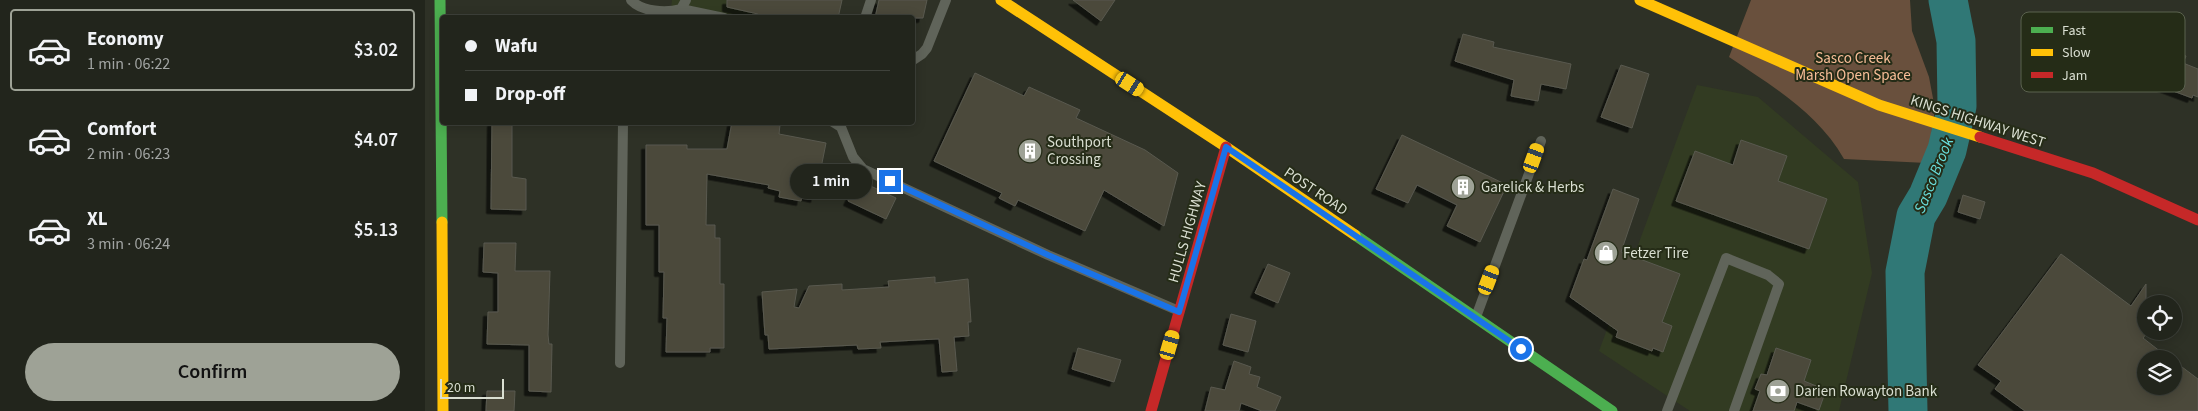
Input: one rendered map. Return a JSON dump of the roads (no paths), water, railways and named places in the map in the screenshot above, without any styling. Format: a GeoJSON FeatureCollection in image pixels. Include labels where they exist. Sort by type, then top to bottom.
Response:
{"type":"FeatureCollection","features":[{"type":"Feature","properties":{"kind":"street"},"geometry":{"type":"LineString","coordinates":[[441,0],[441,15]]}},
{"type":"Feature","properties":{"kind":"street","name":"POST ROAD"},"geometry":{"type":"LineString","coordinates":[[1001,0],[1226,147],[1611,411]]}},
{"type":"Feature","properties":{"kind":"street","name":"KINGS HIGHWAY WEST"},"geometry":{"type":"LineString","coordinates":[[1640,0],[1879,105],[2093,173],[2198,220]]}},
{"type":"Feature","properties":{"kind":"street"},"geometry":{"type":"LineString","coordinates":[[442,125],[443,411]]}},
{"type":"Feature","properties":{"kind":"street","name":"HULLS HIGHWAY"},"geometry":{"type":"LineString","coordinates":[[1151,411],[1226,147]]}},
{"type":"Feature","properties":{"kind":"lane"},"geometry":{"type":"LineString","coordinates":[[631,0],[647,9],[672,11],[684,4],[715,15]]}},
{"type":"Feature","properties":{"kind":"lane"},"geometry":{"type":"LineString","coordinates":[[866,15],[871,0]]}},
{"type":"Feature","properties":{"kind":"lane"},"geometry":{"type":"LineString","coordinates":[[915,59],[927,48],[946,0]]}},
{"type":"Feature","properties":{"kind":"lane"},"geometry":{"type":"LineString","coordinates":[[621,363],[623,125]]}},
{"type":"Feature","properties":{"kind":"lane"},"geometry":{"type":"LineString","coordinates":[[838,125],[841,127],[853,157],[863,169],[1048,255],[1179,312]]}},
{"type":"Feature","properties":{"kind":"lane"},"geometry":{"type":"LineString","coordinates":[[1476,318],[1541,141]]}},
{"type":"Feature","properties":{"kind":"lane"},"geometry":{"type":"LineString","coordinates":[[1667,411],[1726,258],[1768,275],[1779,284],[1735,411]]}},
{"type":"Feature","properties":{"kind":"waterway","name":"Sasco Brook"},"geometry":{"type":"LineString","coordinates":[[1908,411],[1905,272],[1916,216],[1928,196],[1947,150],[1957,106],[1956,41],[1948,0]]}},
{"type":"Feature","properties":{"kind":"place","name":"Southport Crossing"},"geometry":{"type":"Point","coordinates":[1030,151]}},
{"type":"Feature","properties":{"kind":"place","name":"Garelick & Herbs"},"geometry":{"type":"Point","coordinates":[1463,187]}},
{"type":"Feature","properties":{"kind":"place","name":"Fetzer Tire"},"geometry":{"type":"Point","coordinates":[1606,253]}},
{"type":"Feature","properties":{"kind":"place","name":"Darien Rowayton Bank"},"geometry":{"type":"Point","coordinates":[1778,391]}},
{"type":"Feature","properties":{"kind":"park label","name":"Sasco Creek Marsh Open Space"},"geometry":{"type":"Point","coordinates":[1853,66]}}]}
